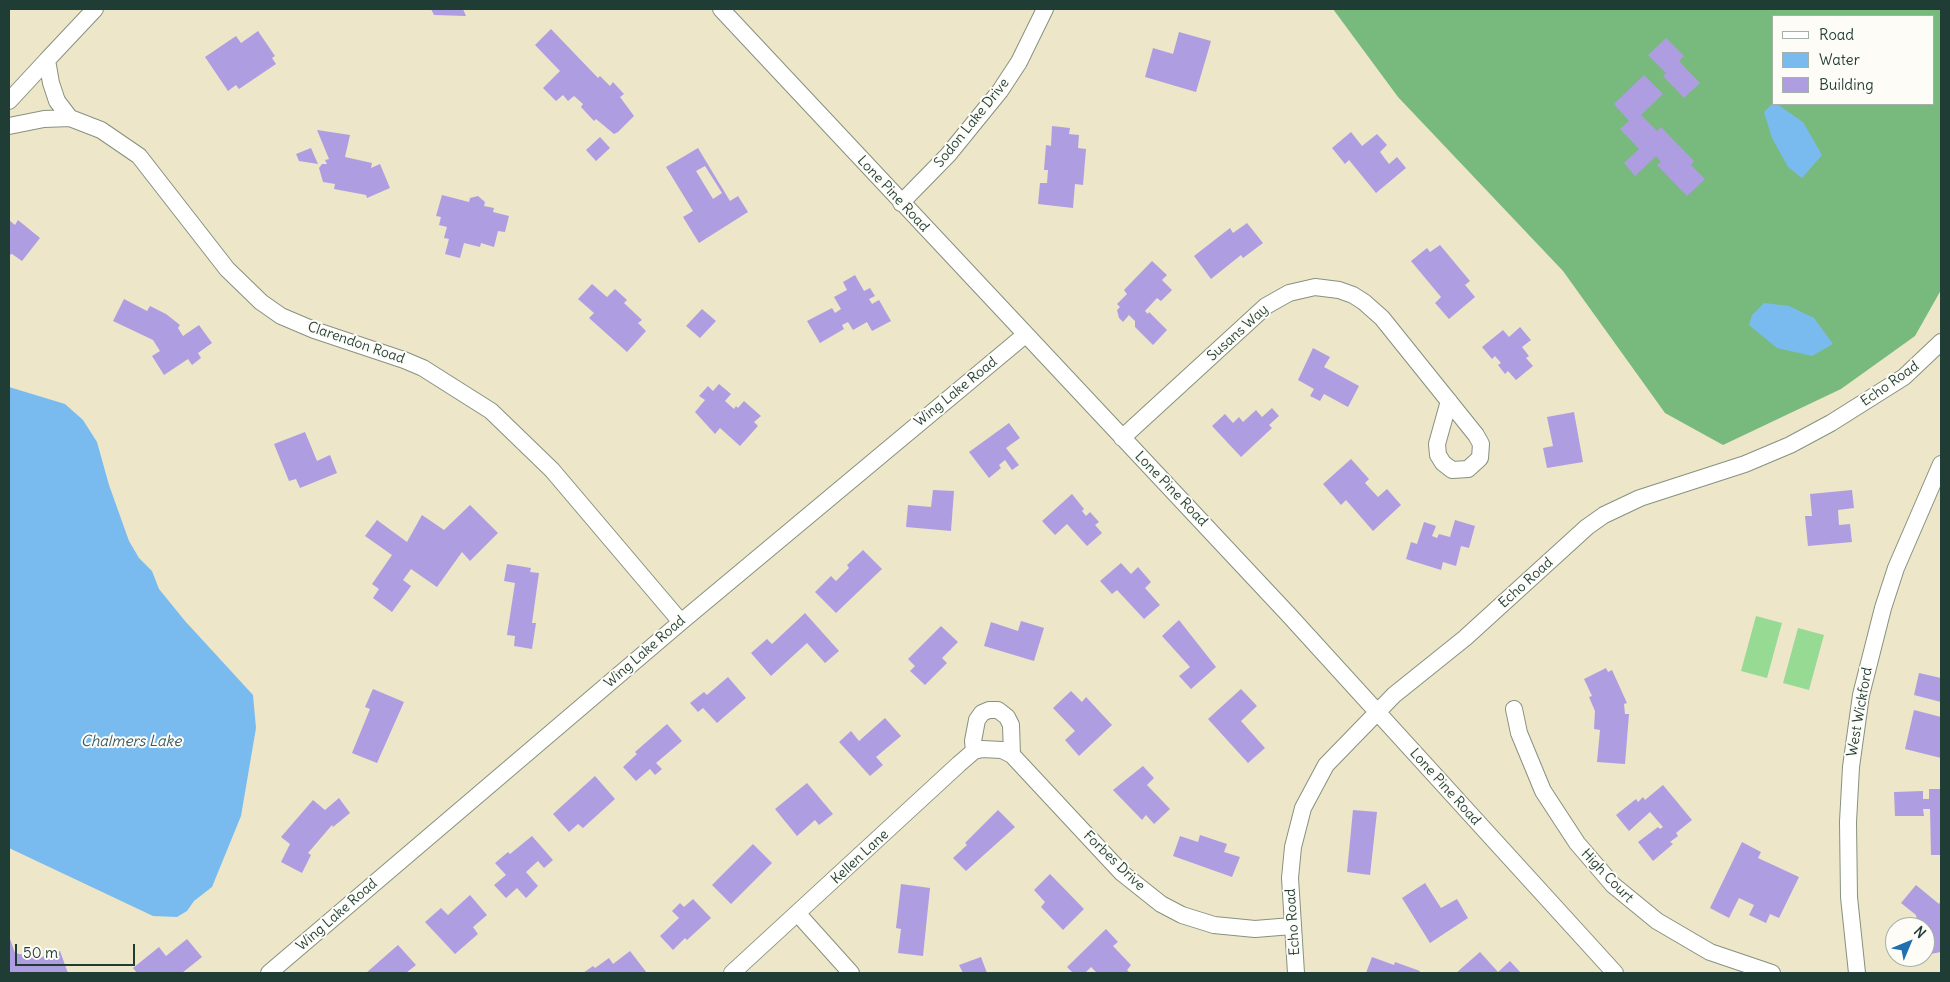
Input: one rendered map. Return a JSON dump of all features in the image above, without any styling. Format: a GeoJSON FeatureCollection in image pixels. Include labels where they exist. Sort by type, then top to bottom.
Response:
{"type":"FeatureCollection","features":[{"type":"Feature","properties":{"kind":"street"},"geometry":{"type":"LineString","coordinates":[[9,101],[96,9]]}},
{"type":"Feature","properties":{"kind":"street","name":"Lone Pine Road"},"geometry":{"type":"LineString","coordinates":[[721,9],[1377,712],[1615,973]]}},
{"type":"Feature","properties":{"kind":"street","name":"Sodon Lake Drive"},"geometry":{"type":"LineString","coordinates":[[901,203],[964,137],[1000,91],[1019,62],[1045,9]]}},
{"type":"Feature","properties":{"kind":"street"},"geometry":{"type":"LineString","coordinates":[[47,60],[51,83],[58,102],[70,118]]}},
{"type":"Feature","properties":{"kind":"street","name":"Clarendon Road"},"geometry":{"type":"LineString","coordinates":[[9,126],[44,119],[70,118],[101,130],[139,156],[228,269],[261,302],[281,316],[314,330],[404,360],[440,378],[491,411],[552,470],[680,622]]}},
{"type":"Feature","properties":{"kind":"street","name":"Susans Way"},"geometry":{"type":"LineString","coordinates":[[1122,438],[1266,306],[1289,293],[1315,287],[1339,290],[1353,295],[1372,308],[1449,402]]}},
{"type":"Feature","properties":{"kind":"street","name":"Wing Lake Road"},"geometry":{"type":"LineString","coordinates":[[269,973],[680,622],[1024,334]]}},
{"type":"Feature","properties":{"kind":"street","name":"Echo Road"},"geometry":{"type":"LineString","coordinates":[[1296,973],[1292,926],[1291,864],[1296,832],[1303,808],[1326,765],[1394,695],[1512,597],[1587,527],[1604,515],[1618,506],[1745,464],[1790,445],[1832,423],[1904,377],[1941,342]]}},
{"type":"Feature","properties":{"kind":"street","name":"West Wickford"},"geometry":{"type":"LineString","coordinates":[[1857,973],[1849,898],[1848,822],[1851,766],[1861,695],[1883,608],[1896,568],[1941,464]]}},
{"type":"Feature","properties":{"kind":"street","name":"High Court"},"geometry":{"type":"LineString","coordinates":[[1514,709],[1519,733],[1543,791],[1577,843],[1613,885],[1657,921],[1703,948],[1740,964],[1772,973]]}},
{"type":"Feature","properties":{"kind":"street"},"geometry":{"type":"LineString","coordinates":[[974,751],[973,741],[978,720],[982,713],[989,710],[998,710],[1007,717],[1011,724],[1012,755]]}},
{"type":"Feature","properties":{"kind":"street","name":"Forbes Drive"},"geometry":{"type":"LineString","coordinates":[[974,751],[991,748],[1012,755],[1122,873],[1161,904],[1182,915],[1214,925],[1255,929],[1292,926]]}},
{"type":"Feature","properties":{"kind":"street","name":"Kellen Lane"},"geometry":{"type":"LineString","coordinates":[[732,973],[974,751]]}},
{"type":"Feature","properties":{"kind":"street"},"geometry":{"type":"LineString","coordinates":[[798,914],[852,973]]}},
{"type":"Feature","properties":{"kind":"green space"},"geometry":{"type":"Polygon","coordinates":[[[1333,9],[1941,9],[1941,290],[1915,336],[1841,389],[1723,445],[1665,413],[1563,271],[1398,97],[1333,9]]]}},
{"type":"Feature","properties":{"kind":"green space"},"geometry":{"type":"Polygon","coordinates":[[[1756,616],[1782,623],[1767,678],[1741,671],[1756,616]]]}},
{"type":"Feature","properties":{"kind":"green space"},"geometry":{"type":"Polygon","coordinates":[[[1798,628],[1824,635],[1809,690],[1783,683],[1798,628]]]}},
{"type":"Feature","properties":{"kind":"water"},"geometry":{"type":"Polygon","coordinates":[[[1772,104],[1778,105],[1803,122],[1822,155],[1802,178],[1788,167],[1772,138],[1764,112],[1772,104]]]}},
{"type":"Feature","properties":{"kind":"water"},"geometry":{"type":"Polygon","coordinates":[[[1764,303],[1789,306],[1814,318],[1833,344],[1812,356],[1777,348],[1749,325],[1752,315],[1764,303]]]}},
{"type":"Feature","properties":{"kind":"water","name":"Chalmers Lake"},"geometry":{"type":"Polygon","coordinates":[[[9,387],[65,404],[83,420],[97,442],[109,485],[129,541],[139,558],[152,571],[159,589],[185,621],[253,695],[256,728],[241,816],[212,887],[194,901],[187,911],[177,917],[153,916],[9,848],[9,387]]]}},
{"type":"Feature","properties":{"kind":"building"},"geometry":{"type":"Polygon","coordinates":[[[431,9],[463,9],[466,16],[434,15],[431,9]]]}},
{"type":"Feature","properties":{"kind":"building"},"geometry":{"type":"Polygon","coordinates":[[[551,29],[598,78],[600,76],[610,86],[613,82],[624,94],[620,97],[634,116],[618,132],[614,134],[596,119],[594,121],[581,107],[583,104],[574,96],[568,101],[563,95],[556,101],[543,88],[560,71],[535,45],[551,29]]]}},
{"type":"Feature","properties":{"kind":"building"},"geometry":{"type":"Polygon","coordinates":[[[258,31],[275,56],[272,58],[276,64],[239,89],[236,85],[228,91],[205,57],[236,36],[241,43],[258,31]]]}},
{"type":"Feature","properties":{"kind":"building"},"geometry":{"type":"Polygon","coordinates":[[[1179,32],[1211,41],[1196,92],[1145,77],[1153,48],[1173,54],[1179,32]]]}},
{"type":"Feature","properties":{"kind":"building"},"geometry":{"type":"Polygon","coordinates":[[[1666,38],[1684,56],[1679,61],[1700,83],[1684,98],[1663,76],[1666,73],[1648,55],[1666,38]]]}},
{"type":"Feature","properties":{"kind":"building"},"geometry":{"type":"Polygon","coordinates":[[[1644,75],[1663,94],[1641,115],[1657,131],[1661,127],[1694,161],[1691,165],[1705,179],[1687,196],[1657,165],[1661,162],[1656,156],[1635,176],[1624,163],[1639,149],[1620,129],[1629,121],[1614,104],[1644,75]]]}},
{"type":"Feature","properties":{"kind":"building"},"geometry":{"type":"Polygon","coordinates":[[[1052,126],[1070,128],[1069,134],[1079,135],[1078,148],[1086,149],[1083,185],[1075,184],[1073,208],[1038,204],[1040,183],[1047,183],[1048,170],[1044,170],[1046,145],[1051,146],[1052,126]]]}},
{"type":"Feature","properties":{"kind":"building"},"geometry":{"type":"Polygon","coordinates":[[[317,130],[350,135],[345,157],[372,163],[371,168],[380,164],[390,188],[367,198],[366,195],[334,189],[335,184],[323,182],[319,168],[322,164],[327,164],[325,160],[329,159],[317,130]]]}},
{"type":"Feature","properties":{"kind":"building"},"geometry":{"type":"Polygon","coordinates":[[[1351,132],[1362,146],[1377,134],[1387,145],[1380,152],[1389,164],[1397,157],[1406,168],[1376,193],[1349,160],[1345,164],[1332,148],[1351,132]]]}},
{"type":"Feature","properties":{"kind":"building"},"geometry":{"type":"Polygon","coordinates":[[[600,137],[610,148],[596,161],[586,150],[600,137]]]}},
{"type":"Feature","properties":{"kind":"building"},"geometry":{"type":"Polygon","coordinates":[[[311,148],[318,164],[299,161],[296,154],[311,148]]]}},
{"type":"Feature","properties":{"kind":"building"},"geometry":{"type":"Polygon","coordinates":[[[698,148],[730,201],[738,196],[748,212],[699,243],[683,217],[693,211],[666,167],[698,148]],[[705,166],[696,171],[713,199],[722,193],[705,166]]]}},
{"type":"Feature","properties":{"kind":"building"},"geometry":{"type":"Polygon","coordinates":[[[442,195],[469,202],[470,198],[478,196],[485,202],[484,206],[494,208],[493,212],[509,216],[505,232],[498,231],[494,247],[481,243],[480,247],[464,243],[460,258],[445,254],[449,239],[444,238],[447,227],[439,225],[441,217],[436,216],[442,195]]]}},
{"type":"Feature","properties":{"kind":"building"},"geometry":{"type":"Polygon","coordinates":[[[9,220],[15,225],[18,220],[40,238],[22,261],[12,254],[9,255],[9,220]]]}},
{"type":"Feature","properties":{"kind":"building"},"geometry":{"type":"Polygon","coordinates":[[[1247,223],[1263,243],[1243,258],[1241,255],[1211,279],[1194,256],[1230,228],[1233,233],[1247,223]]]}},
{"type":"Feature","properties":{"kind":"building"},"geometry":{"type":"Polygon","coordinates":[[[1440,245],[1470,281],[1465,285],[1475,297],[1449,319],[1435,303],[1441,297],[1411,261],[1427,248],[1430,252],[1440,245]]]}},
{"type":"Feature","properties":{"kind":"building"},"geometry":{"type":"Polygon","coordinates":[[[1152,261],[1167,275],[1162,280],[1172,290],[1161,301],[1157,298],[1145,311],[1148,314],[1149,312],[1167,330],[1153,345],[1135,327],[1135,321],[1129,315],[1123,322],[1119,318],[1117,310],[1120,307],[1117,304],[1127,294],[1124,290],[1152,261]]]}},
{"type":"Feature","properties":{"kind":"building"},"geometry":{"type":"Polygon","coordinates":[[[855,275],[864,291],[870,288],[875,296],[869,299],[872,304],[879,300],[891,321],[872,331],[867,322],[853,330],[848,322],[842,325],[844,329],[820,343],[807,321],[832,308],[835,313],[841,309],[834,297],[847,290],[843,282],[855,275]]]}},
{"type":"Feature","properties":{"kind":"building"},"geometry":{"type":"Polygon","coordinates":[[[592,284],[607,297],[615,289],[627,300],[624,303],[642,320],[638,323],[646,331],[627,352],[589,318],[594,313],[578,299],[592,284]]]}},
{"type":"Feature","properties":{"kind":"building"},"geometry":{"type":"Polygon","coordinates":[[[124,299],[147,311],[150,306],[166,314],[180,325],[178,328],[183,336],[199,325],[212,343],[198,353],[201,358],[192,365],[188,359],[164,375],[152,356],[160,351],[153,340],[113,321],[124,299]]]}},
{"type":"Feature","properties":{"kind":"building"},"geometry":{"type":"Polygon","coordinates":[[[702,309],[716,321],[700,338],[686,326],[702,309]]]}},
{"type":"Feature","properties":{"kind":"building"},"geometry":{"type":"Polygon","coordinates":[[[1520,327],[1531,340],[1522,347],[1529,356],[1526,358],[1533,366],[1516,380],[1508,371],[1505,374],[1498,365],[1501,363],[1495,356],[1492,359],[1482,347],[1503,330],[1509,337],[1520,327]]]}},
{"type":"Feature","properties":{"kind":"building"},"geometry":{"type":"Polygon","coordinates":[[[1313,348],[1330,357],[1324,367],[1359,386],[1348,407],[1324,394],[1320,401],[1310,396],[1314,389],[1298,380],[1313,348]]]}},
{"type":"Feature","properties":{"kind":"building"},"geometry":{"type":"Polygon","coordinates":[[[719,384],[731,394],[725,401],[734,409],[736,406],[738,408],[744,401],[761,416],[754,422],[758,426],[740,446],[720,428],[715,434],[695,412],[705,400],[699,396],[708,386],[713,391],[719,384]]]}},
{"type":"Feature","properties":{"kind":"building"},"geometry":{"type":"Polygon","coordinates":[[[1272,408],[1279,416],[1269,425],[1272,428],[1241,457],[1212,426],[1225,414],[1233,423],[1239,417],[1243,422],[1256,410],[1262,417],[1272,408]]]}},
{"type":"Feature","properties":{"kind":"building"},"geometry":{"type":"Polygon","coordinates":[[[1574,412],[1583,462],[1547,468],[1543,448],[1553,446],[1547,417],[1574,412]]]}},
{"type":"Feature","properties":{"kind":"building"},"geometry":{"type":"Polygon","coordinates":[[[1009,423],[1020,438],[1006,448],[1019,465],[1012,470],[1005,460],[999,465],[1001,468],[989,478],[969,452],[1009,423]]]}},
{"type":"Feature","properties":{"kind":"building"},"geometry":{"type":"Polygon","coordinates":[[[305,432],[317,461],[330,455],[337,473],[300,488],[296,479],[289,481],[274,444],[305,432]]]}},
{"type":"Feature","properties":{"kind":"building"},"geometry":{"type":"Polygon","coordinates":[[[1351,459],[1369,479],[1365,483],[1378,497],[1387,489],[1401,505],[1373,531],[1346,500],[1341,505],[1323,484],[1351,459]]]}},
{"type":"Feature","properties":{"kind":"building"},"geometry":{"type":"Polygon","coordinates":[[[933,490],[954,491],[951,531],[906,527],[908,505],[931,507],[933,490]]]}},
{"type":"Feature","properties":{"kind":"building"},"geometry":{"type":"Polygon","coordinates":[[[1852,490],[1854,508],[1838,510],[1839,525],[1850,524],[1852,542],[1808,546],[1805,516],[1812,516],[1810,494],[1852,490]]]}},
{"type":"Feature","properties":{"kind":"building"},"geometry":{"type":"Polygon","coordinates":[[[1072,494],[1084,509],[1082,511],[1086,516],[1090,512],[1099,522],[1095,525],[1102,533],[1087,546],[1067,524],[1055,535],[1042,521],[1072,494]]]}},
{"type":"Feature","properties":{"kind":"building"},"geometry":{"type":"Polygon","coordinates":[[[470,505],[498,533],[470,561],[462,552],[437,587],[411,569],[403,580],[411,586],[392,612],[373,598],[379,589],[372,584],[392,555],[365,536],[377,520],[407,542],[422,515],[444,530],[470,505]]]}},
{"type":"Feature","properties":{"kind":"building"},"geometry":{"type":"Polygon","coordinates":[[[1455,520],[1475,526],[1469,548],[1461,546],[1456,566],[1443,562],[1441,570],[1406,559],[1411,542],[1417,544],[1424,522],[1436,526],[1432,536],[1437,538],[1439,534],[1450,537],[1455,520]]]}},
{"type":"Feature","properties":{"kind":"building"},"geometry":{"type":"Polygon","coordinates":[[[863,550],[882,569],[836,613],[815,592],[831,576],[836,581],[849,568],[847,565],[863,550]]]}},
{"type":"Feature","properties":{"kind":"building"},"geometry":{"type":"Polygon","coordinates":[[[1121,563],[1131,574],[1138,567],[1151,582],[1145,588],[1160,605],[1144,619],[1117,590],[1112,594],[1100,581],[1121,563]]]}},
{"type":"Feature","properties":{"kind":"building"},"geometry":{"type":"Polygon","coordinates":[[[507,564],[531,568],[530,572],[539,573],[532,623],[536,623],[532,649],[514,646],[515,636],[507,635],[515,583],[504,581],[507,564]]]}},
{"type":"Feature","properties":{"kind":"building"},"geometry":{"type":"Polygon","coordinates":[[[805,613],[839,651],[825,663],[807,643],[771,676],[751,653],[767,639],[772,644],[805,613]]]}},
{"type":"Feature","properties":{"kind":"building"},"geometry":{"type":"Polygon","coordinates":[[[1179,620],[1216,667],[1191,689],[1179,676],[1190,667],[1162,636],[1179,620]]]}},
{"type":"Feature","properties":{"kind":"building"},"geometry":{"type":"Polygon","coordinates":[[[1021,621],[1044,628],[1034,661],[984,646],[991,622],[1018,631],[1021,621]]]}},
{"type":"Feature","properties":{"kind":"building"},"geometry":{"type":"Polygon","coordinates":[[[941,626],[958,642],[942,658],[947,663],[925,685],[910,671],[915,666],[908,659],[941,626]]]}},
{"type":"Feature","properties":{"kind":"building"},"geometry":{"type":"Polygon","coordinates":[[[1606,668],[1608,672],[1612,670],[1627,703],[1624,704],[1625,714],[1629,714],[1625,764],[1597,762],[1600,730],[1594,729],[1595,711],[1589,697],[1592,696],[1584,679],[1606,668]]]}},
{"type":"Feature","properties":{"kind":"building"},"geometry":{"type":"Polygon","coordinates":[[[1919,673],[1941,678],[1941,702],[1914,695],[1919,673]]]}},
{"type":"Feature","properties":{"kind":"building"},"geometry":{"type":"Polygon","coordinates":[[[728,677],[746,698],[717,723],[703,708],[698,712],[690,703],[704,692],[707,695],[728,677]]]}},
{"type":"Feature","properties":{"kind":"building"},"geometry":{"type":"Polygon","coordinates":[[[373,689],[404,702],[377,763],[352,753],[370,709],[365,707],[373,689]]]}},
{"type":"Feature","properties":{"kind":"building"},"geometry":{"type":"Polygon","coordinates":[[[1241,689],[1257,706],[1241,721],[1265,748],[1248,763],[1208,719],[1241,689]]]}},
{"type":"Feature","properties":{"kind":"building"},"geometry":{"type":"Polygon","coordinates":[[[1071,691],[1082,702],[1086,697],[1112,725],[1079,756],[1065,740],[1075,731],[1053,708],[1071,691]]]}},
{"type":"Feature","properties":{"kind":"building"},"geometry":{"type":"Polygon","coordinates":[[[1914,710],[1941,717],[1941,758],[1905,749],[1914,710]]]}},
{"type":"Feature","properties":{"kind":"building"},"geometry":{"type":"Polygon","coordinates":[[[885,718],[901,736],[876,757],[883,765],[870,776],[839,742],[851,731],[859,741],[885,718]]]}},
{"type":"Feature","properties":{"kind":"building"},"geometry":{"type":"Polygon","coordinates":[[[667,724],[682,741],[656,763],[662,769],[655,775],[650,769],[636,781],[623,767],[637,754],[635,752],[667,724]]]}},
{"type":"Feature","properties":{"kind":"building"},"geometry":{"type":"Polygon","coordinates":[[[1143,766],[1154,778],[1147,785],[1170,809],[1154,824],[1146,815],[1142,820],[1113,790],[1143,766]]]}},
{"type":"Feature","properties":{"kind":"building"},"geometry":{"type":"Polygon","coordinates":[[[595,776],[615,799],[583,828],[578,824],[569,832],[553,814],[595,776]]]}},
{"type":"Feature","properties":{"kind":"building"},"geometry":{"type":"Polygon","coordinates":[[[807,783],[833,814],[819,825],[815,820],[797,836],[775,809],[807,783]]]}},
{"type":"Feature","properties":{"kind":"building"},"geometry":{"type":"Polygon","coordinates":[[[1663,785],[1692,820],[1676,833],[1678,836],[1670,842],[1673,844],[1653,861],[1638,842],[1658,827],[1660,829],[1663,827],[1650,812],[1629,831],[1616,815],[1636,799],[1638,802],[1643,797],[1645,800],[1663,785]]]}},
{"type":"Feature","properties":{"kind":"building"},"geometry":{"type":"Polygon","coordinates":[[[1929,789],[1941,789],[1941,855],[1931,855],[1930,809],[1923,809],[1924,816],[1895,816],[1894,792],[1923,791],[1923,799],[1929,799],[1929,789]]]}},
{"type":"Feature","properties":{"kind":"building"},"geometry":{"type":"Polygon","coordinates":[[[339,798],[350,813],[333,827],[332,825],[308,853],[311,855],[302,873],[281,862],[290,844],[281,837],[313,800],[325,810],[339,798]]]}},
{"type":"Feature","properties":{"kind":"building"},"geometry":{"type":"Polygon","coordinates":[[[998,810],[1015,827],[966,871],[953,858],[967,845],[965,843],[998,810]]]}},
{"type":"Feature","properties":{"kind":"building"},"geometry":{"type":"Polygon","coordinates":[[[1353,810],[1377,812],[1370,875],[1347,872],[1353,810]]]}},
{"type":"Feature","properties":{"kind":"building"},"geometry":{"type":"Polygon","coordinates":[[[1200,835],[1227,844],[1224,852],[1240,857],[1232,877],[1173,856],[1180,836],[1198,842],[1200,835]]]}},
{"type":"Feature","properties":{"kind":"building"},"geometry":{"type":"Polygon","coordinates":[[[532,836],[553,860],[544,868],[538,861],[526,872],[538,886],[526,898],[517,888],[506,898],[494,885],[506,875],[495,863],[508,852],[510,854],[532,836]]]}},
{"type":"Feature","properties":{"kind":"building"},"geometry":{"type":"Polygon","coordinates":[[[1742,842],[1761,852],[1758,858],[1799,877],[1779,918],[1770,914],[1766,923],[1749,915],[1754,905],[1739,898],[1729,918],[1710,908],[1742,842]]]}},
{"type":"Feature","properties":{"kind":"building"},"geometry":{"type":"Polygon","coordinates":[[[753,844],[772,863],[731,904],[712,885],[753,844]]]}},
{"type":"Feature","properties":{"kind":"building"},"geometry":{"type":"Polygon","coordinates":[[[1050,874],[1084,909],[1063,930],[1041,907],[1045,902],[1034,890],[1050,874]]]}},
{"type":"Feature","properties":{"kind":"building"},"geometry":{"type":"Polygon","coordinates":[[[1425,883],[1441,908],[1457,899],[1468,918],[1430,943],[1402,898],[1425,883]]]}},
{"type":"Feature","properties":{"kind":"building"},"geometry":{"type":"Polygon","coordinates":[[[901,884],[930,888],[923,956],[898,953],[901,929],[896,928],[901,884]]]}},
{"type":"Feature","properties":{"kind":"building"},"geometry":{"type":"Polygon","coordinates":[[[1916,885],[1939,904],[1941,900],[1941,952],[1935,953],[1935,917],[1916,917],[1901,903],[1916,885]]]}},
{"type":"Feature","properties":{"kind":"building"},"geometry":{"type":"Polygon","coordinates":[[[470,895],[487,915],[473,927],[478,934],[455,954],[425,922],[441,908],[448,915],[470,895]]]}},
{"type":"Feature","properties":{"kind":"building"},"geometry":{"type":"Polygon","coordinates":[[[693,899],[711,918],[673,950],[660,936],[679,918],[672,911],[680,903],[684,907],[693,899]]]}},
{"type":"Feature","properties":{"kind":"building"},"geometry":{"type":"Polygon","coordinates":[[[1106,929],[1118,942],[1113,946],[1131,965],[1127,970],[1130,973],[1097,973],[1091,967],[1085,973],[1073,973],[1067,967],[1106,929]]]}},
{"type":"Feature","properties":{"kind":"building"},"geometry":{"type":"Polygon","coordinates":[[[9,936],[15,953],[39,958],[60,951],[68,973],[9,973],[9,936]]]}},
{"type":"Feature","properties":{"kind":"building"},"geometry":{"type":"Polygon","coordinates":[[[187,939],[202,957],[182,973],[137,973],[133,968],[159,947],[166,956],[187,939]]]}},
{"type":"Feature","properties":{"kind":"building"},"geometry":{"type":"Polygon","coordinates":[[[398,945],[416,965],[406,973],[366,973],[398,945]]]}},
{"type":"Feature","properties":{"kind":"building"},"geometry":{"type":"Polygon","coordinates":[[[630,951],[647,973],[583,973],[593,966],[595,968],[609,958],[613,964],[630,951]]]}},
{"type":"Feature","properties":{"kind":"building"},"geometry":{"type":"Polygon","coordinates":[[[1480,952],[1498,972],[1510,961],[1521,973],[1456,973],[1480,952]]]}},
{"type":"Feature","properties":{"kind":"building"},"geometry":{"type":"Polygon","coordinates":[[[981,957],[987,973],[963,973],[959,965],[981,957]]]}},
{"type":"Feature","properties":{"kind":"building"},"geometry":{"type":"Polygon","coordinates":[[[1372,957],[1394,965],[1395,962],[1420,971],[1419,973],[1366,973],[1372,957]]]}}]}
